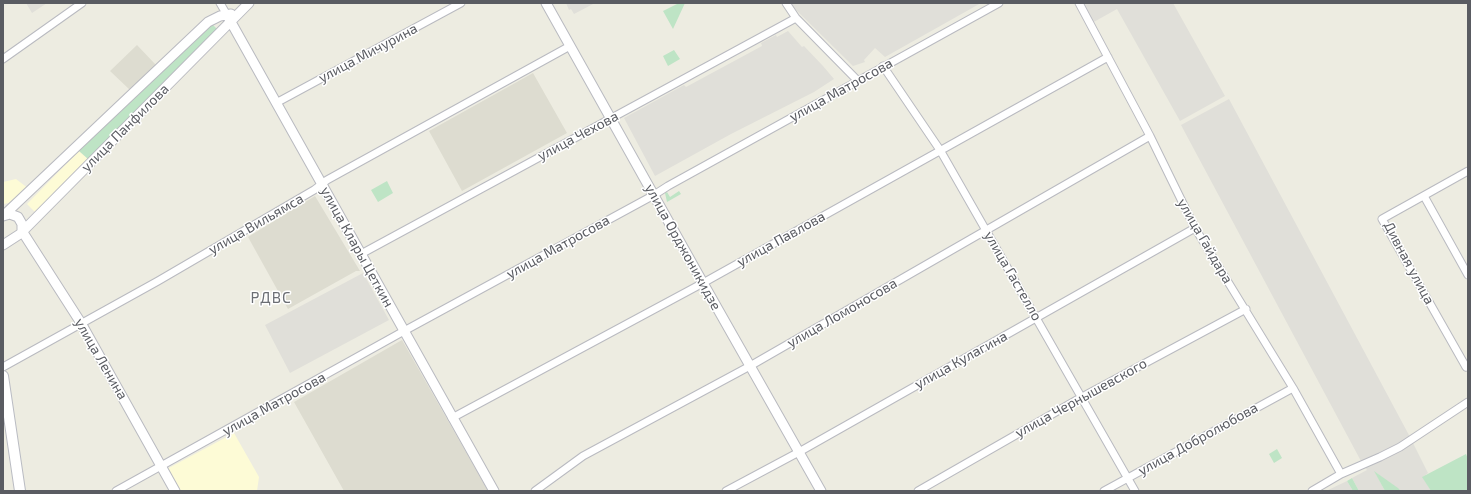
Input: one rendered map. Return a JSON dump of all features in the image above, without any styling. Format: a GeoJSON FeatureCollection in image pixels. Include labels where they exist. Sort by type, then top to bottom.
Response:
{"type":"FeatureCollection","features":[{"type":"Feature","properties":{"kind":"main road"},"geometry":{"type":"LineString","coordinates":[[3,376],[20,491]]}},
{"type":"Feature","properties":{"kind":"street"},"geometry":{"type":"LineString","coordinates":[[3,59],[82,3]]}},
{"type":"Feature","properties":{"kind":"street","name":"улица Клары Цеткин"},"geometry":{"type":"LineString","coordinates":[[220,3],[494,491]]}},
{"type":"Feature","properties":{"kind":"street","name":"улица Мичурина"},"geometry":{"type":"LineString","coordinates":[[276,103],[461,3]]}},
{"type":"Feature","properties":{"kind":"street","name":"улица Орджоникидзе"},"geometry":{"type":"LineString","coordinates":[[546,3],[821,491]]}},
{"type":"Feature","properties":{"kind":"street"},"geometry":{"type":"LineString","coordinates":[[786,3],[796,18],[857,80]]}},
{"type":"Feature","properties":{"kind":"street","name":"улица Матросова"},"geometry":{"type":"LineString","coordinates":[[116,491],[404,331],[654,195],[857,80],[999,3]]}},
{"type":"Feature","properties":{"kind":"street","name":"улица Гайдара"},"geometry":{"type":"LineString","coordinates":[[1079,3],[1150,136],[1195,228],[1246,309],[1341,474]]}},
{"type":"Feature","properties":{"kind":"street","name":"улица Панфилова"},"geometry":{"type":"LineString","coordinates":[[3,245],[22,231],[229,18],[246,6]]}},
{"type":"Feature","properties":{"kind":"street","name":"улица Панфилова"},"geometry":{"type":"LineString","coordinates":[[4,216],[205,25],[213,19],[229,18]]}},
{"type":"Feature","properties":{"kind":"street","name":"улица Чехова"},"geometry":{"type":"LineString","coordinates":[[360,254],[796,18]]}},
{"type":"Feature","properties":{"kind":"street","name":"улица Вильямса"},"geometry":{"type":"LineString","coordinates":[[3,367],[158,281],[314,190],[327,180],[570,46]]}},
{"type":"Feature","properties":{"kind":"street","name":"улица Павлова"},"geometry":{"type":"LineString","coordinates":[[452,418],[703,283],[1108,57]]}},
{"type":"Feature","properties":{"kind":"street","name":"улица Гастелло"},"geometry":{"type":"LineString","coordinates":[[883,66],[940,150],[1135,491]]}},
{"type":"Feature","properties":{"kind":"street","name":"улица Ломоносова"},"geometry":{"type":"LineString","coordinates":[[535,491],[583,456],[750,366],[1150,136]]}},
{"type":"Feature","properties":{"kind":"street","name":"Дивная улица"},"geometry":{"type":"LineString","coordinates":[[1467,173],[1382,219],[1466,367],[1468,366]]}},
{"type":"Feature","properties":{"kind":"street"},"geometry":{"type":"LineString","coordinates":[[1424,196],[1468,275]]}},
{"type":"Feature","properties":{"kind":"street","name":"улица Ленина"},"geometry":{"type":"LineString","coordinates":[[4,216],[14,215],[18,217],[22,224],[22,231],[81,323],[175,491]]}},
{"type":"Feature","properties":{"kind":"street","name":"улица Кулагина"},"geometry":{"type":"LineString","coordinates":[[726,491],[799,452],[1195,228]]}},
{"type":"Feature","properties":{"kind":"street"},"geometry":{"type":"LineString","coordinates":[[3,238],[10,239],[15,237]]}},
{"type":"Feature","properties":{"kind":"street","name":"улица Чернышевского"},"geometry":{"type":"LineString","coordinates":[[918,491],[1082,397],[1246,309]]}},
{"type":"Feature","properties":{"kind":"street","name":"улица Добролюбова"},"geometry":{"type":"LineString","coordinates":[[1104,491],[1292,388]]}},
{"type":"Feature","properties":{"kind":"street"},"geometry":{"type":"LineString","coordinates":[[1312,491],[1341,474],[1400,447],[1468,402]]}},
{"type":"Feature","properties":{"kind":"shaded area"},"geometry":{"type":"Polygon","coordinates":[[[26,3],[47,3],[32,13],[26,3]]]}},
{"type":"Feature","properties":{"kind":"shaded area"},"geometry":{"type":"Polygon","coordinates":[[[566,3],[595,3],[574,14],[571,9],[569,10],[566,3]]]}},
{"type":"Feature","properties":{"kind":"shaded area"},"geometry":{"type":"Polygon","coordinates":[[[789,3],[981,3],[885,57],[875,48],[864,60],[865,62],[853,66],[789,3]]]}},
{"type":"Feature","properties":{"kind":"shaded area"},"geometry":{"type":"Polygon","coordinates":[[[1081,3],[1173,3],[1225,96],[1180,121],[1117,9],[1092,23],[1081,3]]]}},
{"type":"Feature","properties":{"kind":"shaded area"},"geometry":{"type":"Polygon","coordinates":[[[788,31],[834,79],[814,92],[731,134],[655,176],[624,118],[684,85],[686,87],[762,46],[761,43],[776,35],[777,37],[788,31]]]}},
{"type":"Feature","properties":{"kind":"shaded area"},"geometry":{"type":"Polygon","coordinates":[[[137,45],[156,65],[130,90],[110,71],[137,45]]]}},
{"type":"Feature","properties":{"kind":"shaded area"},"geometry":{"type":"Polygon","coordinates":[[[533,73],[567,133],[462,191],[429,131],[533,73]]]}},
{"type":"Feature","properties":{"kind":"shaded area"},"geometry":{"type":"Polygon","coordinates":[[[1229,99],[1410,437],[1428,473],[1423,477],[1431,491],[1401,491],[1375,472],[1385,491],[1359,491],[1352,478],[1367,470],[1181,125],[1229,99]]]}},
{"type":"Feature","properties":{"kind":"shaded area"},"geometry":{"type":"Polygon","coordinates":[[[79,151],[88,159],[36,213],[27,204],[79,151]]]}},
{"type":"Feature","properties":{"kind":"shaded area"},"geometry":{"type":"Polygon","coordinates":[[[16,179],[29,189],[15,202],[3,204],[3,182],[16,179]]]}},
{"type":"Feature","properties":{"kind":"shaded area"},"geometry":{"type":"Polygon","coordinates":[[[315,196],[360,271],[356,271],[288,309],[248,237],[315,196]]]}},
{"type":"Feature","properties":{"kind":"shaded area"},"geometry":{"type":"Polygon","coordinates":[[[363,273],[389,320],[290,373],[265,325],[363,273]]]}},
{"type":"Feature","properties":{"kind":"shaded area"},"geometry":{"type":"Polygon","coordinates":[[[402,340],[488,491],[344,491],[294,402],[402,340]]]}},
{"type":"Feature","properties":{"kind":"shaded area"},"geometry":{"type":"Polygon","coordinates":[[[234,433],[259,477],[257,491],[180,491],[167,469],[234,433]]]}},
{"type":"Feature","properties":{"kind":"shaded area"},"geometry":{"type":"Polygon","coordinates":[[[1347,481],[1353,491],[1326,491],[1347,481]]]}},
{"type":"Feature","properties":{"kind":"green space"},"geometry":{"type":"Polygon","coordinates":[[[679,3],[685,3],[673,29],[663,11],[679,3]]]}},
{"type":"Feature","properties":{"kind":"green space"},"geometry":{"type":"Polygon","coordinates":[[[211,23],[219,31],[88,159],[79,151],[211,23]]]}},
{"type":"Feature","properties":{"kind":"green space"},"geometry":{"type":"Polygon","coordinates":[[[674,50],[680,59],[668,66],[663,56],[674,50]]]}},
{"type":"Feature","properties":{"kind":"green space"},"geometry":{"type":"Polygon","coordinates":[[[387,181],[393,193],[378,202],[371,190],[387,181]]]}},
{"type":"Feature","properties":{"kind":"green space"},"geometry":{"type":"Polygon","coordinates":[[[679,191],[681,194],[667,202],[665,193],[667,192],[670,197],[679,191]]]}},
{"type":"Feature","properties":{"kind":"green space"},"geometry":{"type":"Polygon","coordinates":[[[1277,449],[1282,458],[1274,463],[1269,454],[1277,449]]]}},
{"type":"Feature","properties":{"kind":"green space"},"geometry":{"type":"Polygon","coordinates":[[[1466,454],[1468,459],[1468,491],[1431,491],[1422,477],[1466,454]]]}},
{"type":"Feature","properties":{"kind":"green space"},"geometry":{"type":"Polygon","coordinates":[[[1374,471],[1398,488],[1401,491],[1385,491],[1374,471]]]}},
{"type":"Feature","properties":{"kind":"green space"},"geometry":{"type":"Polygon","coordinates":[[[1352,478],[1359,491],[1353,491],[1347,481],[1352,478]]]}},
{"type":"Feature","properties":{"kind":"district","name":"РДВС"},"geometry":{"type":"Point","coordinates":[271,298]}}]}
